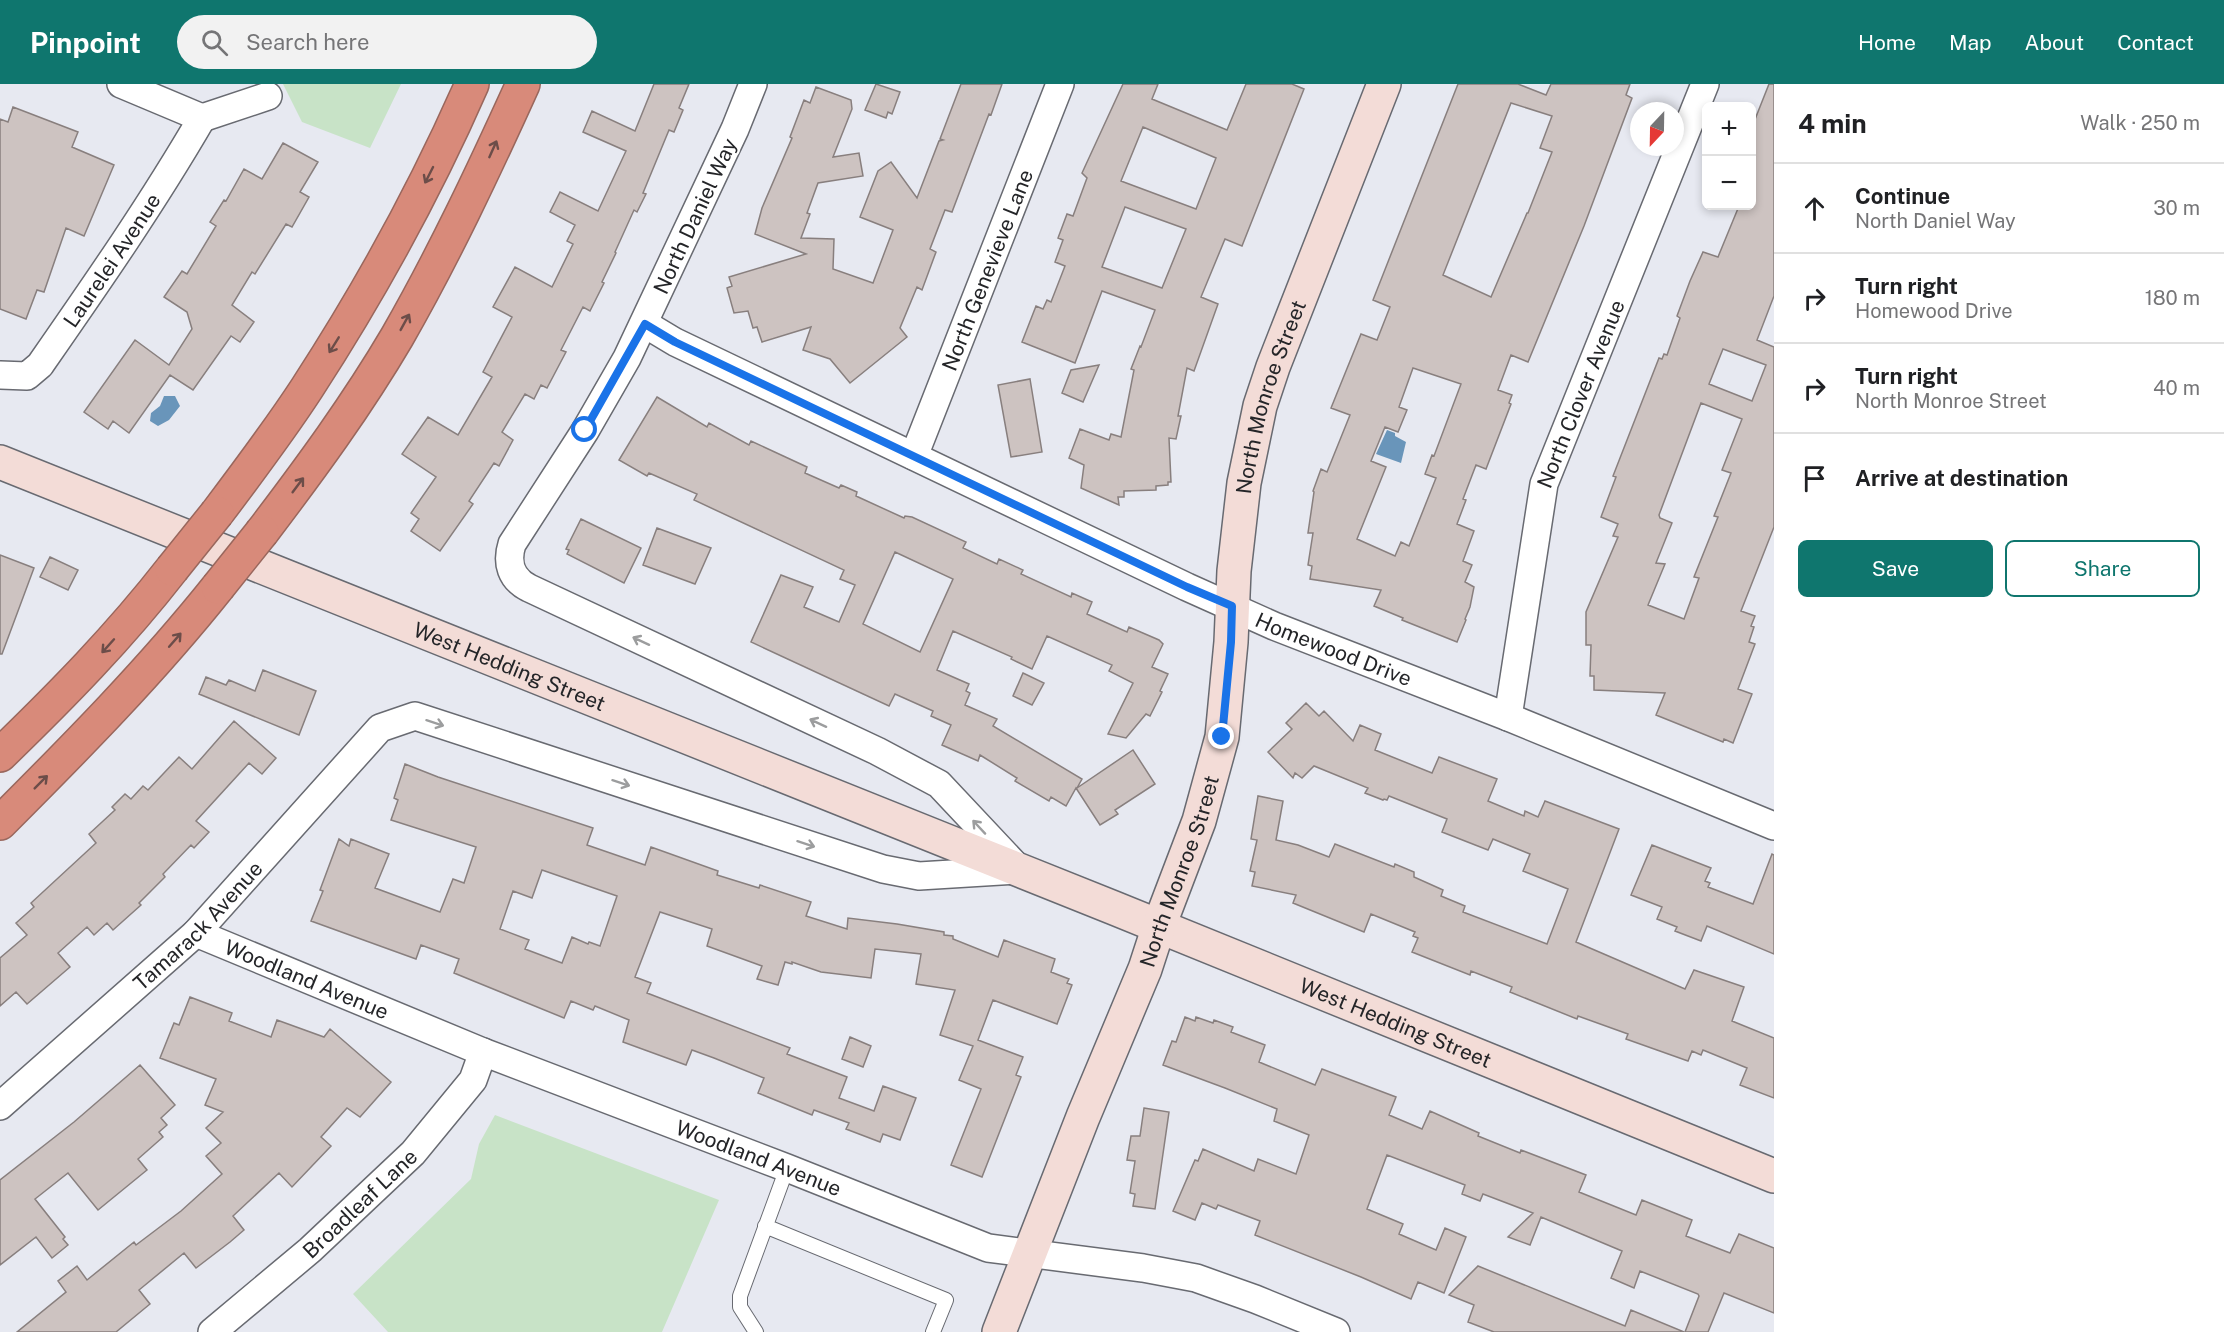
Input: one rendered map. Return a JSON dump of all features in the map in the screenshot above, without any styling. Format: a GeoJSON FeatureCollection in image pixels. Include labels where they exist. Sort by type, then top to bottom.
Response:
{"type":"FeatureCollection","features":[{"type":"Feature","properties":{"kind":"highway"},"geometry":{"type":"LineString","coordinates":[[0,755],[77,680],[135,616],[217,513],[300,398],[353,314],[397,236],[472,84]]}},
{"type":"Feature","properties":{"kind":"highway"},"geometry":{"type":"LineString","coordinates":[[0,823],[125,696],[180,634],[262,532],[348,414],[396,339],[446,249],[523,84]]}},
{"type":"Feature","properties":{"kind":"main road","name":"North Monroe Street"},"geometry":{"type":"LineString","coordinates":[[999,1332],[1083,1117],[1145,969],[1199,821],[1222,737],[1231,642],[1234,571],[1244,483],[1260,406],[1273,367],[1384,84]]}},
{"type":"Feature","properties":{"kind":"main road","name":"West Hedding Street"},"geometry":{"type":"LineString","coordinates":[[0,462],[1159,926],[1774,1176]]}},
{"type":"Feature","properties":{"kind":"street"},"geometry":{"type":"LineString","coordinates":[[121,84],[202,118],[268,96]]}},
{"type":"Feature","properties":{"kind":"street","name":"North Daniel Way"},"geometry":{"type":"LineString","coordinates":[[509,563],[512,544],[585,430],[645,324],[735,129],[753,84]]}},
{"type":"Feature","properties":{"kind":"street","name":"North Genevieve Lane"},"geometry":{"type":"LineString","coordinates":[[914,456],[1060,84]]}},
{"type":"Feature","properties":{"kind":"street","name":"North Clover Avenue"},"geometry":{"type":"LineString","coordinates":[[1508,717],[1544,484],[1706,84]]}},
{"type":"Feature","properties":{"kind":"street","name":"Laurelei Avenue"},"geometry":{"type":"LineString","coordinates":[[2,375],[27,376],[40,365],[110,266],[163,185],[202,118]]}},
{"type":"Feature","properties":{"kind":"street","name":"Homewood Drive"},"geometry":{"type":"LineString","coordinates":[[645,324],[675,342],[1187,587],[1274,626],[1508,717],[1774,826]]}},
{"type":"Feature","properties":{"kind":"street","name":"West Hedding Street"},"geometry":{"type":"LineString","coordinates":[[509,563],[515,578],[529,588],[877,751],[939,784],[1019,870]]}},
{"type":"Feature","properties":{"kind":"street","name":"West Hedding Street"},"geometry":{"type":"LineString","coordinates":[[380,728],[414,716],[883,869],[919,876],[1019,870]]}},
{"type":"Feature","properties":{"kind":"street","name":"Tamarack Avenue"},"geometry":{"type":"LineString","coordinates":[[0,1106],[196,933],[380,728]]}},
{"type":"Feature","properties":{"kind":"street","name":"Woodland Avenue"},"geometry":{"type":"LineString","coordinates":[[196,933],[483,1052],[787,1168],[988,1248],[1143,1268],[1196,1278],[1336,1332]]}},
{"type":"Feature","properties":{"kind":"street","name":"Broadleaf Lane"},"geometry":{"type":"LineString","coordinates":[[212,1332],[310,1250],[413,1153],[473,1080],[483,1052]]}},
{"type":"Feature","properties":{"kind":"lane"},"geometry":{"type":"LineString","coordinates":[[756,1332],[740,1307],[740,1296],[787,1168]]}},
{"type":"Feature","properties":{"kind":"lane"},"geometry":{"type":"LineString","coordinates":[[765,1226],[946,1300],[933,1332]]}},
{"type":"Feature","properties":{"kind":"green space"},"geometry":{"type":"Polygon","coordinates":[[[283,84],[401,84],[370,148],[302,122],[283,84]]]}},
{"type":"Feature","properties":{"kind":"green space"},"geometry":{"type":"Polygon","coordinates":[[[495,1115],[719,1200],[662,1332],[388,1332],[353,1294],[471,1179],[479,1144],[495,1115]]]}},
{"type":"Feature","properties":{"kind":"water"},"geometry":{"type":"Polygon","coordinates":[[[164,396],[175,396],[180,406],[169,420],[158,426],[150,421],[151,413],[160,406],[164,396]]]}},
{"type":"Feature","properties":{"kind":"water"},"geometry":{"type":"Polygon","coordinates":[[[1387,430],[1406,442],[1401,463],[1376,454],[1387,430]]]}},
{"type":"Feature","properties":{"kind":"building"},"geometry":{"type":"Polygon","coordinates":[[[654,84],[689,84],[679,108],[683,110],[674,132],[669,130],[643,193],[646,194],[637,212],[634,210],[590,311],[583,307],[561,350],[566,352],[547,388],[541,385],[534,399],[525,394],[502,432],[513,440],[499,466],[494,463],[469,501],[473,504],[440,551],[411,531],[419,519],[411,513],[436,477],[402,454],[428,417],[458,435],[492,377],[483,372],[512,317],[493,307],[515,267],[552,287],[573,244],[567,241],[575,225],[550,212],[560,192],[598,211],[626,151],[583,132],[592,111],[635,131],[654,84]]]}},
{"type":"Feature","properties":{"kind":"building"},"geometry":{"type":"Polygon","coordinates":[[[876,84],[900,92],[892,114],[888,112],[886,118],[865,110],[876,84]]]}},
{"type":"Feature","properties":{"kind":"building"},"geometry":{"type":"Polygon","coordinates":[[[961,84],[1002,84],[952,212],[945,210],[930,249],[936,252],[922,290],[917,287],[900,328],[907,337],[850,383],[830,359],[803,350],[811,327],[762,342],[757,327],[753,328],[748,311],[734,313],[727,288],[732,286],[729,277],[806,254],[755,234],[762,208],[792,138],[790,137],[804,100],[810,103],[816,87],[851,100],[852,109],[833,157],[859,153],[863,176],[818,183],[801,238],[834,239],[833,269],[873,283],[893,230],[860,217],[878,171],[891,162],[917,198],[939,141],[943,140],[940,139],[961,84]]]}},
{"type":"Feature","properties":{"kind":"building"},"geometry":{"type":"Polygon","coordinates":[[[1123,84],[1158,84],[1152,99],[1227,130],[1246,84],[1292,84],[1304,89],[1242,246],[1225,239],[1201,297],[1218,304],[1194,371],[1187,368],[1176,439],[1169,438],[1171,482],[1168,482],[1168,485],[1156,486],[1156,490],[1124,491],[1124,497],[1118,497],[1119,505],[1081,488],[1084,465],[1069,458],[1080,429],[1109,440],[1111,434],[1121,437],[1134,370],[1131,369],[1155,310],[1102,291],[1075,363],[1022,342],[1036,306],[1043,309],[1047,300],[1051,302],[1065,266],[1055,262],[1063,240],[1058,238],[1067,214],[1073,216],[1087,178],[1082,173],[1123,84]],[[1143,127],[1121,181],[1196,209],[1216,158],[1143,127]],[[1125,207],[1102,267],[1162,288],[1186,229],[1125,207]]]}},
{"type":"Feature","properties":{"kind":"building"},"geometry":{"type":"Polygon","coordinates":[[[1458,84],[1518,84],[1546,95],[1551,84],[1630,84],[1626,95],[1632,98],[1584,226],[1528,362],[1511,355],[1498,390],[1512,395],[1509,403],[1511,404],[1486,469],[1476,465],[1463,499],[1466,500],[1457,524],[1474,531],[1463,561],[1472,565],[1465,582],[1474,587],[1466,620],[1457,642],[1374,606],[1381,590],[1310,579],[1312,566],[1308,565],[1313,533],[1308,533],[1313,491],[1321,469],[1327,472],[1350,415],[1331,408],[1361,334],[1377,340],[1390,307],[1373,300],[1458,84]],[[1511,103],[1443,275],[1491,297],[1552,152],[1540,148],[1552,116],[1511,103]],[[1413,368],[1399,407],[1407,410],[1398,432],[1385,427],[1371,461],[1386,467],[1357,539],[1395,556],[1401,542],[1409,546],[1436,478],[1425,474],[1461,384],[1413,368]]]}},
{"type":"Feature","properties":{"kind":"building"},"geometry":{"type":"Polygon","coordinates":[[[1769,84],[1774,84],[1774,296],[1757,340],[1774,347],[1774,527],[1741,611],[1755,616],[1749,642],[1755,644],[1738,689],[1752,694],[1733,743],[1724,739],[1723,742],[1656,715],[1665,693],[1594,690],[1594,676],[1590,676],[1591,645],[1586,645],[1586,612],[1618,537],[1613,536],[1618,524],[1601,517],[1616,477],[1613,476],[1659,358],[1662,359],[1664,354],[1667,355],[1680,318],[1677,316],[1703,252],[1718,257],[1737,210],[1756,210],[1756,117],[1769,84]],[[1723,349],[1709,384],[1752,401],[1766,365],[1723,349]],[[1701,403],[1659,515],[1660,518],[1672,523],[1656,563],[1665,564],[1648,605],[1684,619],[1699,578],[1694,577],[1718,517],[1714,516],[1731,473],[1722,470],[1742,419],[1701,403]]]}},
{"type":"Feature","properties":{"kind":"building"},"geometry":{"type":"Polygon","coordinates":[[[13,107],[78,132],[72,147],[114,165],[84,236],[66,228],[44,292],[37,290],[26,319],[0,309],[0,119],[8,122],[13,107]]]}},
{"type":"Feature","properties":{"kind":"building"},"geometry":{"type":"Polygon","coordinates":[[[283,143],[318,162],[300,192],[309,197],[292,227],[286,224],[255,274],[252,272],[232,305],[254,322],[240,342],[231,336],[193,390],[170,375],[129,433],[113,421],[108,429],[84,412],[135,340],[169,365],[192,329],[187,312],[164,297],[182,271],[187,274],[216,226],[210,222],[224,200],[226,201],[244,169],[262,179],[283,143]]]}},
{"type":"Feature","properties":{"kind":"building"},"geometry":{"type":"Polygon","coordinates":[[[1099,365],[1083,402],[1062,393],[1071,370],[1099,365]]]}},
{"type":"Feature","properties":{"kind":"building"},"geometry":{"type":"Polygon","coordinates":[[[1030,379],[1042,452],[1011,457],[998,385],[1030,379]]]}},
{"type":"Feature","properties":{"kind":"building"},"geometry":{"type":"Polygon","coordinates":[[[657,397],[707,427],[709,423],[749,445],[751,441],[807,467],[805,473],[839,488],[841,485],[857,492],[856,496],[904,518],[905,516],[912,517],[966,542],[963,548],[997,564],[999,559],[1023,570],[1021,574],[1071,597],[1072,593],[1092,602],[1087,614],[1127,632],[1129,627],[1159,640],[1163,644],[1152,667],[1168,674],[1160,691],[1162,692],[1150,716],[1146,714],[1126,738],[1108,734],[1133,683],[1109,671],[1112,665],[1047,636],[1032,669],[1011,659],[1012,657],[953,631],[937,670],[969,684],[966,691],[970,693],[965,705],[997,719],[993,726],[1082,779],[1077,788],[1133,750],[1155,784],[1115,810],[1118,814],[1100,825],[1076,788],[1066,806],[1051,797],[1049,801],[1015,781],[1017,778],[980,755],[978,761],[942,745],[951,725],[931,716],[933,711],[895,694],[889,706],[751,642],[781,575],[813,587],[804,607],[839,622],[855,585],[840,579],[844,570],[694,500],[697,494],[649,473],[647,476],[619,460],[657,397]],[[895,552],[863,624],[920,652],[953,579],[895,552]]]}},
{"type":"Feature","properties":{"kind":"building"},"geometry":{"type":"Polygon","coordinates":[[[581,519],[641,548],[624,583],[567,554],[569,550],[566,549],[581,519]]]}},
{"type":"Feature","properties":{"kind":"building"},"geometry":{"type":"Polygon","coordinates":[[[657,528],[711,548],[695,584],[643,565],[657,528]]]}},
{"type":"Feature","properties":{"kind":"building"},"geometry":{"type":"Polygon","coordinates":[[[0,555],[34,568],[2,654],[0,654],[0,555]]]}},
{"type":"Feature","properties":{"kind":"building"},"geometry":{"type":"Polygon","coordinates":[[[50,557],[78,570],[68,590],[40,577],[50,557]]]}},
{"type":"Feature","properties":{"kind":"building"},"geometry":{"type":"Polygon","coordinates":[[[263,670],[316,691],[299,735],[199,694],[206,677],[226,685],[229,680],[255,691],[263,670]]]}},
{"type":"Feature","properties":{"kind":"building"},"geometry":{"type":"Polygon","coordinates":[[[1023,673],[1044,683],[1032,705],[1013,696],[1023,673]]]}},
{"type":"Feature","properties":{"kind":"building"},"geometry":{"type":"Polygon","coordinates":[[[1306,703],[1319,716],[1324,711],[1353,741],[1360,725],[1381,734],[1375,750],[1432,773],[1439,757],[1497,779],[1488,801],[1524,816],[1525,811],[1538,817],[1545,801],[1619,829],[1576,942],[1685,989],[1694,970],[1744,987],[1732,1021],[1774,1038],[1774,1098],[1740,1085],[1747,1068],[1703,1050],[1701,1055],[1692,1051],[1688,1061],[1626,1039],[1628,1034],[1578,1016],[1577,1019],[1510,992],[1512,987],[1471,971],[1470,975],[1412,952],[1418,938],[1413,936],[1415,932],[1371,914],[1364,932],[1293,903],[1296,895],[1252,886],[1255,872],[1250,871],[1257,840],[1251,839],[1258,796],[1283,801],[1276,840],[1298,845],[1329,857],[1335,844],[1394,867],[1395,864],[1414,872],[1414,877],[1443,890],[1441,896],[1465,906],[1463,912],[1547,944],[1568,889],[1523,871],[1530,854],[1493,839],[1488,850],[1442,832],[1447,819],[1389,796],[1387,800],[1383,800],[1365,793],[1368,788],[1314,766],[1302,778],[1295,773],[1293,778],[1268,752],[1292,729],[1286,723],[1306,703]]]}},
{"type":"Feature","properties":{"kind":"building"},"geometry":{"type":"Polygon","coordinates":[[[234,721],[276,758],[262,774],[249,763],[196,821],[209,832],[194,848],[191,845],[163,874],[165,877],[139,903],[141,905],[113,930],[107,923],[94,935],[87,927],[58,953],[70,967],[27,1004],[16,992],[0,1006],[0,958],[27,935],[16,923],[34,907],[31,903],[96,843],[89,834],[115,810],[112,807],[125,794],[131,799],[143,786],[148,790],[179,757],[192,769],[234,721]]]}},
{"type":"Feature","properties":{"kind":"building"},"geometry":{"type":"Polygon","coordinates":[[[405,764],[593,828],[587,845],[645,865],[651,847],[718,871],[717,875],[759,888],[760,885],[811,902],[806,916],[847,929],[848,918],[944,932],[944,935],[953,936],[953,939],[998,957],[1004,940],[1055,959],[1051,972],[1069,979],[1067,983],[1072,985],[1057,1024],[993,1000],[978,1040],[1023,1057],[1016,1075],[1021,1077],[982,1177],[951,1165],[981,1089],[959,1080],[973,1046],[940,1035],[955,990],[916,984],[921,954],[875,949],[871,978],[821,972],[792,962],[792,964],[785,962],[778,985],[757,979],[762,966],[707,946],[712,929],[660,912],[635,977],[651,983],[647,993],[790,1048],[787,1054],[847,1077],[839,1098],[874,1111],[883,1086],[916,1098],[900,1140],[883,1134],[880,1142],[846,1129],[849,1123],[814,1110],[812,1115],[758,1093],[764,1078],[714,1058],[692,1050],[686,1065],[623,1042],[629,1020],[595,1006],[593,1010],[571,1001],[564,1018],[454,973],[459,959],[421,945],[416,959],[311,921],[339,839],[349,846],[351,839],[389,854],[375,888],[440,912],[453,879],[464,883],[476,847],[391,820],[398,800],[394,798],[405,764]],[[542,870],[532,898],[513,891],[500,929],[529,940],[525,949],[562,963],[572,937],[600,946],[617,896],[542,870]]]}},
{"type":"Feature","properties":{"kind":"building"},"geometry":{"type":"Polygon","coordinates":[[[1652,845],[1711,868],[1705,881],[1710,883],[1708,887],[1753,904],[1772,854],[1774,855],[1774,954],[1707,926],[1701,941],[1675,931],[1677,927],[1657,919],[1662,907],[1631,895],[1652,845]]]}},
{"type":"Feature","properties":{"kind":"building"},"geometry":{"type":"Polygon","coordinates":[[[190,997],[232,1013],[229,1021],[271,1037],[277,1020],[324,1037],[330,1029],[391,1082],[360,1117],[347,1108],[321,1137],[331,1146],[292,1187],[279,1173],[233,1216],[244,1230],[230,1242],[196,1268],[184,1253],[139,1290],[150,1304],[116,1332],[17,1332],[66,1292],[58,1281],[77,1266],[87,1280],[134,1242],[136,1245],[181,1211],[222,1174],[206,1156],[221,1143],[206,1128],[223,1112],[205,1105],[216,1079],[160,1058],[174,1023],[179,1025],[190,997]]]}},
{"type":"Feature","properties":{"kind":"building"},"geometry":{"type":"Polygon","coordinates":[[[1185,1017],[1195,1021],[1196,1017],[1213,1023],[1214,1020],[1233,1027],[1231,1032],[1265,1045],[1259,1062],[1315,1085],[1322,1069],[1396,1097],[1389,1115],[1422,1129],[1430,1111],[1479,1133],[1478,1136],[1586,1175],[1579,1192],[1636,1215],[1642,1200],[1692,1220],[1686,1236],[1730,1253],[1739,1234],[1774,1248],[1774,1313],[1724,1293],[1708,1332],[1685,1332],[1698,1294],[1640,1271],[1634,1288],[1611,1278],[1622,1251],[1541,1217],[1530,1245],[1508,1237],[1533,1213],[1483,1194],[1480,1201],[1462,1194],[1465,1185],[1387,1155],[1367,1209],[1403,1224],[1399,1234],[1436,1250],[1445,1228],[1466,1237],[1444,1293],[1418,1282],[1411,1299],[1255,1235],[1260,1221],[1218,1205],[1216,1209],[1202,1203],[1195,1220],[1173,1211],[1195,1160],[1198,1161],[1203,1149],[1254,1171],[1258,1159],[1296,1174],[1309,1135],[1274,1121],[1277,1109],[1163,1065],[1172,1041],[1176,1042],[1185,1017]]]}},
{"type":"Feature","properties":{"kind":"building"},"geometry":{"type":"Polygon","coordinates":[[[850,1037],[871,1046],[863,1067],[842,1059],[850,1037]]]}},
{"type":"Feature","properties":{"kind":"building"},"geometry":{"type":"Polygon","coordinates":[[[140,1065],[175,1105],[161,1118],[167,1125],[159,1132],[163,1137],[138,1159],[147,1170],[98,1210],[68,1173],[35,1199],[65,1237],[63,1239],[68,1245],[52,1258],[36,1237],[0,1265],[0,1180],[74,1122],[140,1065]]]}},
{"type":"Feature","properties":{"kind":"building"},"geometry":{"type":"Polygon","coordinates":[[[1144,1108],[1169,1112],[1155,1209],[1133,1206],[1135,1194],[1130,1193],[1135,1161],[1127,1160],[1131,1136],[1140,1136],[1144,1108]]]}},
{"type":"Feature","properties":{"kind":"building"},"geometry":{"type":"Polygon","coordinates":[[[1478,1266],[1625,1326],[1631,1310],[1684,1332],[1494,1332],[1468,1322],[1474,1305],[1449,1295],[1478,1266]]]}},
{"type":"Feature","properties":{"kind":"route"},"geometry":{"type":"LineString","coordinates":[[585,430],[645,324],[675,342],[1187,587],[1232,606],[1222,737]]}}]}
